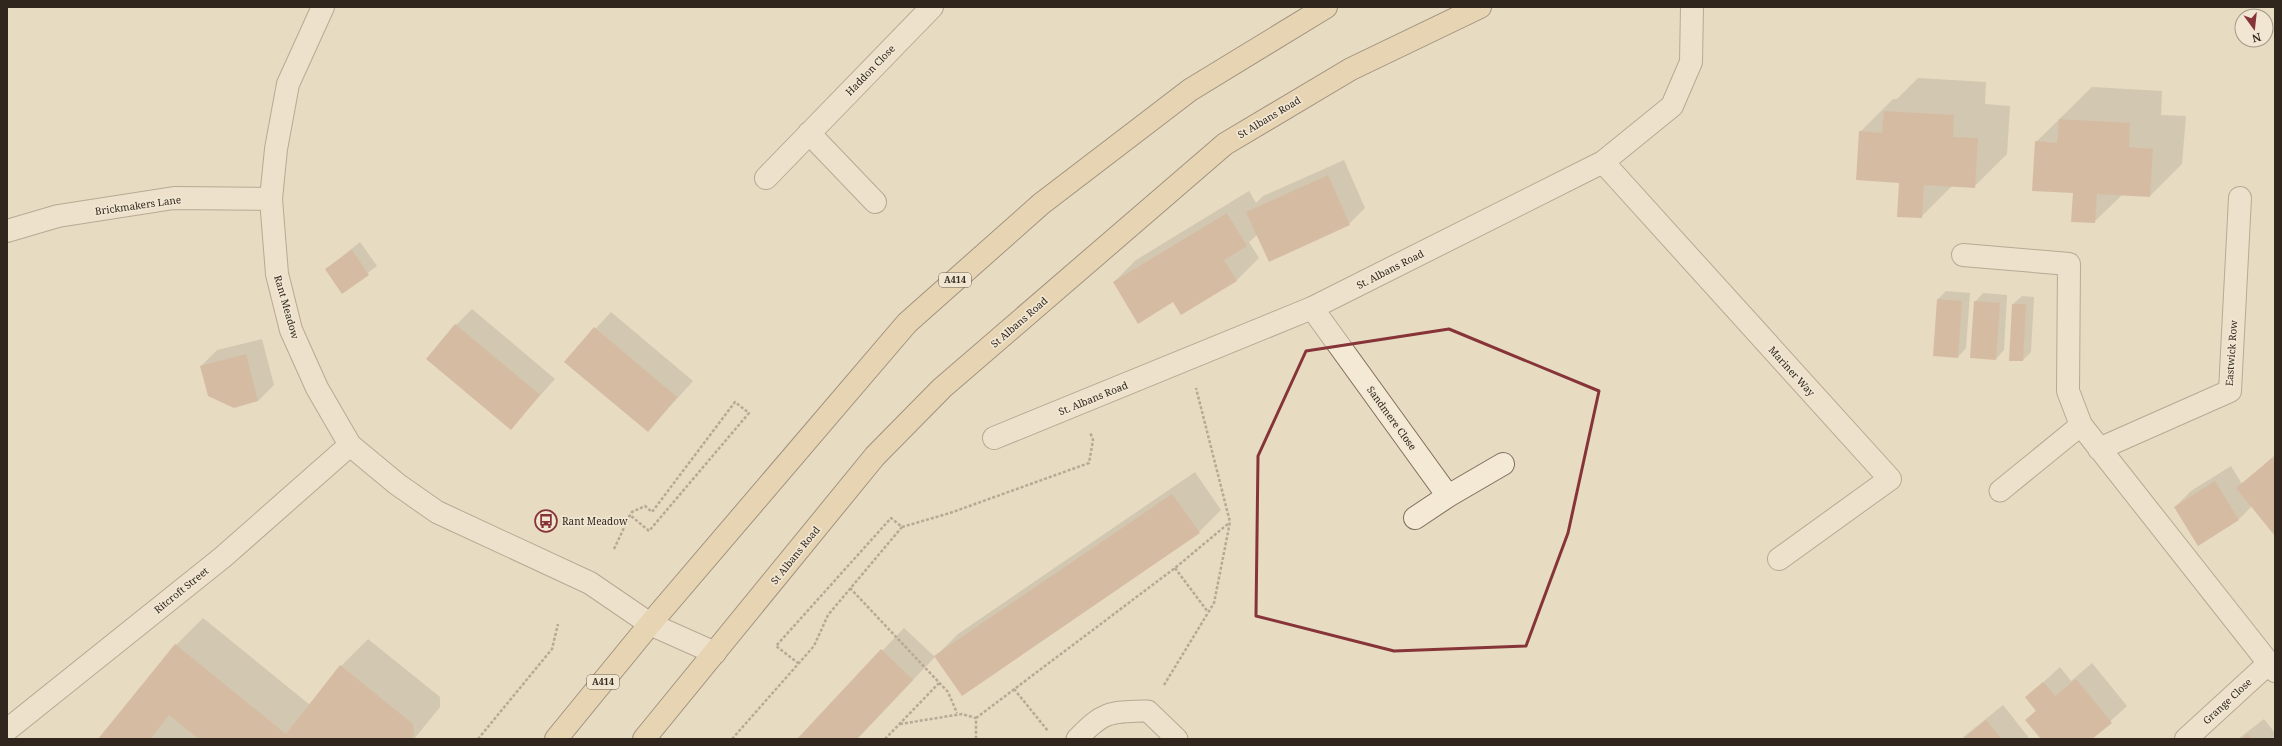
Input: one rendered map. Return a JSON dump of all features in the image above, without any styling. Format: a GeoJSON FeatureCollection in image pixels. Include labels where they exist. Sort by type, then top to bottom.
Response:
{"type":"FeatureCollection","features":[{"type":"Feature","properties":{"kind":"main road","name":"A414"},"geometry":{"type":"LineString","coordinates":[[556,739],[650,624],[907,323],[1041,204],[1190,90],[1326,7]]}},
{"type":"Feature","properties":{"kind":"main road","name":"St Albans Road"},"geometry":{"type":"LineString","coordinates":[[644,739],[875,456],[942,388],[1225,144],[1350,69],[1480,7]]}},
{"type":"Feature","properties":{"kind":"street","name":"Rant Meadow"},"geometry":{"type":"LineString","coordinates":[[322,7],[288,84],[276,149],[271,199],[277,274],[291,330],[317,388],[350,445],[397,484],[437,512],[590,583],[650,624],[715,653]]}},
{"type":"Feature","properties":{"kind":"street","name":"Haddon Close"},"geometry":{"type":"LineString","coordinates":[[766,178],[932,7]]}},
{"type":"Feature","properties":{"kind":"street","name":"St. Albans Road"},"geometry":{"type":"LineString","coordinates":[[994,438],[1312,308],[1603,162],[1672,106],[1691,62],[1692,7]]}},
{"type":"Feature","properties":{"kind":"street"},"geometry":{"type":"LineString","coordinates":[[809,133],[875,202]]}},
{"type":"Feature","properties":{"kind":"street","name":"Mariner Way"},"geometry":{"type":"LineString","coordinates":[[1603,162],[1890,479],[1780,559]]}},
{"type":"Feature","properties":{"kind":"street","name":"Brickmakers Lane"},"geometry":{"type":"LineString","coordinates":[[7,231],[58,216],[174,198],[271,199]]}},
{"type":"Feature","properties":{"kind":"street","name":"Eastwick Row"},"geometry":{"type":"LineString","coordinates":[[2099,449],[2230,391],[2240,198]]}},
{"type":"Feature","properties":{"kind":"street"},"geometry":{"type":"LineString","coordinates":[[1963,255],[2069,264],[2068,391],[2081,425],[2272,667]]}},
{"type":"Feature","properties":{"kind":"street","name":"Sandmere Close"},"geometry":{"type":"LineString","coordinates":[[1312,308],[1448,496]]}},
{"type":"Feature","properties":{"kind":"street","name":"Ritcroft Street"},"geometry":{"type":"LineString","coordinates":[[7,730],[222,557],[350,445]]}},
{"type":"Feature","properties":{"kind":"street"},"geometry":{"type":"LineString","coordinates":[[1415,518],[1448,496],[1503,464]]}},
{"type":"Feature","properties":{"kind":"street","name":"Grange Close"},"geometry":{"type":"LineString","coordinates":[[2186,739],[2272,667]]}},
{"type":"Feature","properties":{"kind":"lane"},"geometry":{"type":"LineString","coordinates":[[2000,490],[2081,425]]}},
{"type":"Feature","properties":{"kind":"lane"},"geometry":{"type":"LineString","coordinates":[[1077,739],[1095,720],[1115,712],[1148,711],[1177,739]]}},
{"type":"Feature","properties":{"kind":"path"},"geometry":{"type":"LineString","coordinates":[[1148,711],[1214,603],[1230,522],[1189,359]]}},
{"type":"Feature","properties":{"kind":"path"},"geometry":{"type":"LineString","coordinates":[[614,549],[630,515],[632,512],[645,506],[652,512],[735,402],[749,414],[649,530],[630,515]]}},
{"type":"Feature","properties":{"kind":"path"},"geometry":{"type":"LineString","coordinates":[[732,739],[814,646],[828,615],[902,527],[950,513],[1089,463],[1092,440],[1079,403]]}},
{"type":"Feature","properties":{"kind":"path"},"geometry":{"type":"LineString","coordinates":[[798,663],[776,646],[891,518],[902,527]]}},
{"type":"Feature","properties":{"kind":"path"},"geometry":{"type":"LineString","coordinates":[[976,718],[1175,568],[1230,522]]}},
{"type":"Feature","properties":{"kind":"path"},"geometry":{"type":"LineString","coordinates":[[1175,568],[1208,612]]}},
{"type":"Feature","properties":{"kind":"path"},"geometry":{"type":"LineString","coordinates":[[850,588],[948,692],[957,712]]}},
{"type":"Feature","properties":{"kind":"path"},"geometry":{"type":"LineString","coordinates":[[478,739],[552,649],[558,624]]}},
{"type":"Feature","properties":{"kind":"path"},"geometry":{"type":"LineString","coordinates":[[885,739],[940,683]]}},
{"type":"Feature","properties":{"kind":"path"},"geometry":{"type":"LineString","coordinates":[[1014,689],[1050,734]]}},
{"type":"Feature","properties":{"kind":"path"},"geometry":{"type":"LineString","coordinates":[[900,724],[962,714],[976,718]]}},
{"type":"Feature","properties":{"kind":"path"},"geometry":{"type":"LineString","coordinates":[[976,718],[976,739]]}},
{"type":"Feature","properties":{"kind":"highlighted area"},"geometry":{"type":"Polygon","coordinates":[[[1449,329],[1599,391],[1568,533],[1526,646],[1394,651],[1256,616],[1258,456],[1306,351],[1449,329]]]}},
{"type":"Feature","properties":{"kind":"building"},"geometry":{"type":"Polygon","coordinates":[[[1884,111],[1954,115],[1953,137],[1978,138],[1975,188],[1924,185],[1922,218],[1897,217],[1899,183],[1856,180],[1859,131],[1882,133],[1884,111]]]}},
{"type":"Feature","properties":{"kind":"building"},"geometry":{"type":"Polygon","coordinates":[[[2059,119],[2130,123],[2129,147],[2153,149],[2150,197],[2097,194],[2095,223],[2071,222],[2073,193],[2032,191],[2035,141],[2057,143],[2059,119]]]}},
{"type":"Feature","properties":{"kind":"building"},"geometry":{"type":"Polygon","coordinates":[[[1328,175],[1350,225],[1269,262],[1246,212],[1328,175]]]}},
{"type":"Feature","properties":{"kind":"building"},"geometry":{"type":"Polygon","coordinates":[[[1227,213],[1247,246],[1224,260],[1237,281],[1181,315],[1173,302],[1138,324],[1113,282],[1227,213]]]}},
{"type":"Feature","properties":{"kind":"building"},"geometry":{"type":"Polygon","coordinates":[[[352,250],[369,275],[342,294],[325,269],[352,250]]]}},
{"type":"Feature","properties":{"kind":"building"},"geometry":{"type":"Polygon","coordinates":[[[1937,299],[1962,301],[1958,358],[1933,356],[1937,299]]]}},
{"type":"Feature","properties":{"kind":"building"},"geometry":{"type":"Polygon","coordinates":[[[1974,301],[2000,303],[1996,360],[1970,358],[1974,301]]]}},
{"type":"Feature","properties":{"kind":"building"},"geometry":{"type":"Polygon","coordinates":[[[2012,304],[2026,304],[2023,361],[2009,361],[2012,304]]]}},
{"type":"Feature","properties":{"kind":"building"},"geometry":{"type":"Polygon","coordinates":[[[455,324],[540,395],[511,430],[426,359],[455,324]]]}},
{"type":"Feature","properties":{"kind":"building"},"geometry":{"type":"Polygon","coordinates":[[[594,327],[677,397],[648,432],[564,362],[594,327]]]}},
{"type":"Feature","properties":{"kind":"building"},"geometry":{"type":"Polygon","coordinates":[[[246,354],[258,401],[234,408],[208,396],[200,366],[246,354]]]}},
{"type":"Feature","properties":{"kind":"building"},"geometry":{"type":"Polygon","coordinates":[[[2272,458],[2275,462],[2275,536],[2236,488],[2272,458]]]}},
{"type":"Feature","properties":{"kind":"building"},"geometry":{"type":"Polygon","coordinates":[[[2215,481],[2239,520],[2198,546],[2174,507],[2215,481]]]}},
{"type":"Feature","properties":{"kind":"building"},"geometry":{"type":"Polygon","coordinates":[[[1172,494],[1200,533],[962,696],[934,656],[1172,494]]]}},
{"type":"Feature","properties":{"kind":"building"},"geometry":{"type":"Polygon","coordinates":[[[175,644],[286,734],[340,665],[413,724],[414,735],[410,739],[199,739],[169,715],[152,737],[155,739],[98,739],[175,644]]]}},
{"type":"Feature","properties":{"kind":"building"},"geometry":{"type":"Polygon","coordinates":[[[881,649],[913,680],[857,739],[797,739],[881,649]]]}},
{"type":"Feature","properties":{"kind":"building"},"geometry":{"type":"Polygon","coordinates":[[[2076,679],[2112,723],[2092,739],[2041,739],[2025,720],[2036,711],[2025,697],[2043,682],[2055,696],[2076,679]]]}},
{"type":"Feature","properties":{"kind":"building"},"geometry":{"type":"Polygon","coordinates":[[[1986,720],[2002,739],[1963,739],[1986,720]]]}},
{"type":"Feature","properties":{"kind":"building"},"geometry":{"type":"Polygon","coordinates":[[[2248,734],[2252,739],[2242,739],[2248,734]]]}},
{"type":"Feature","properties":{"kind":"place","name":"Rant Meadow"},"geometry":{"type":"Point","coordinates":[546,521]}}]}
